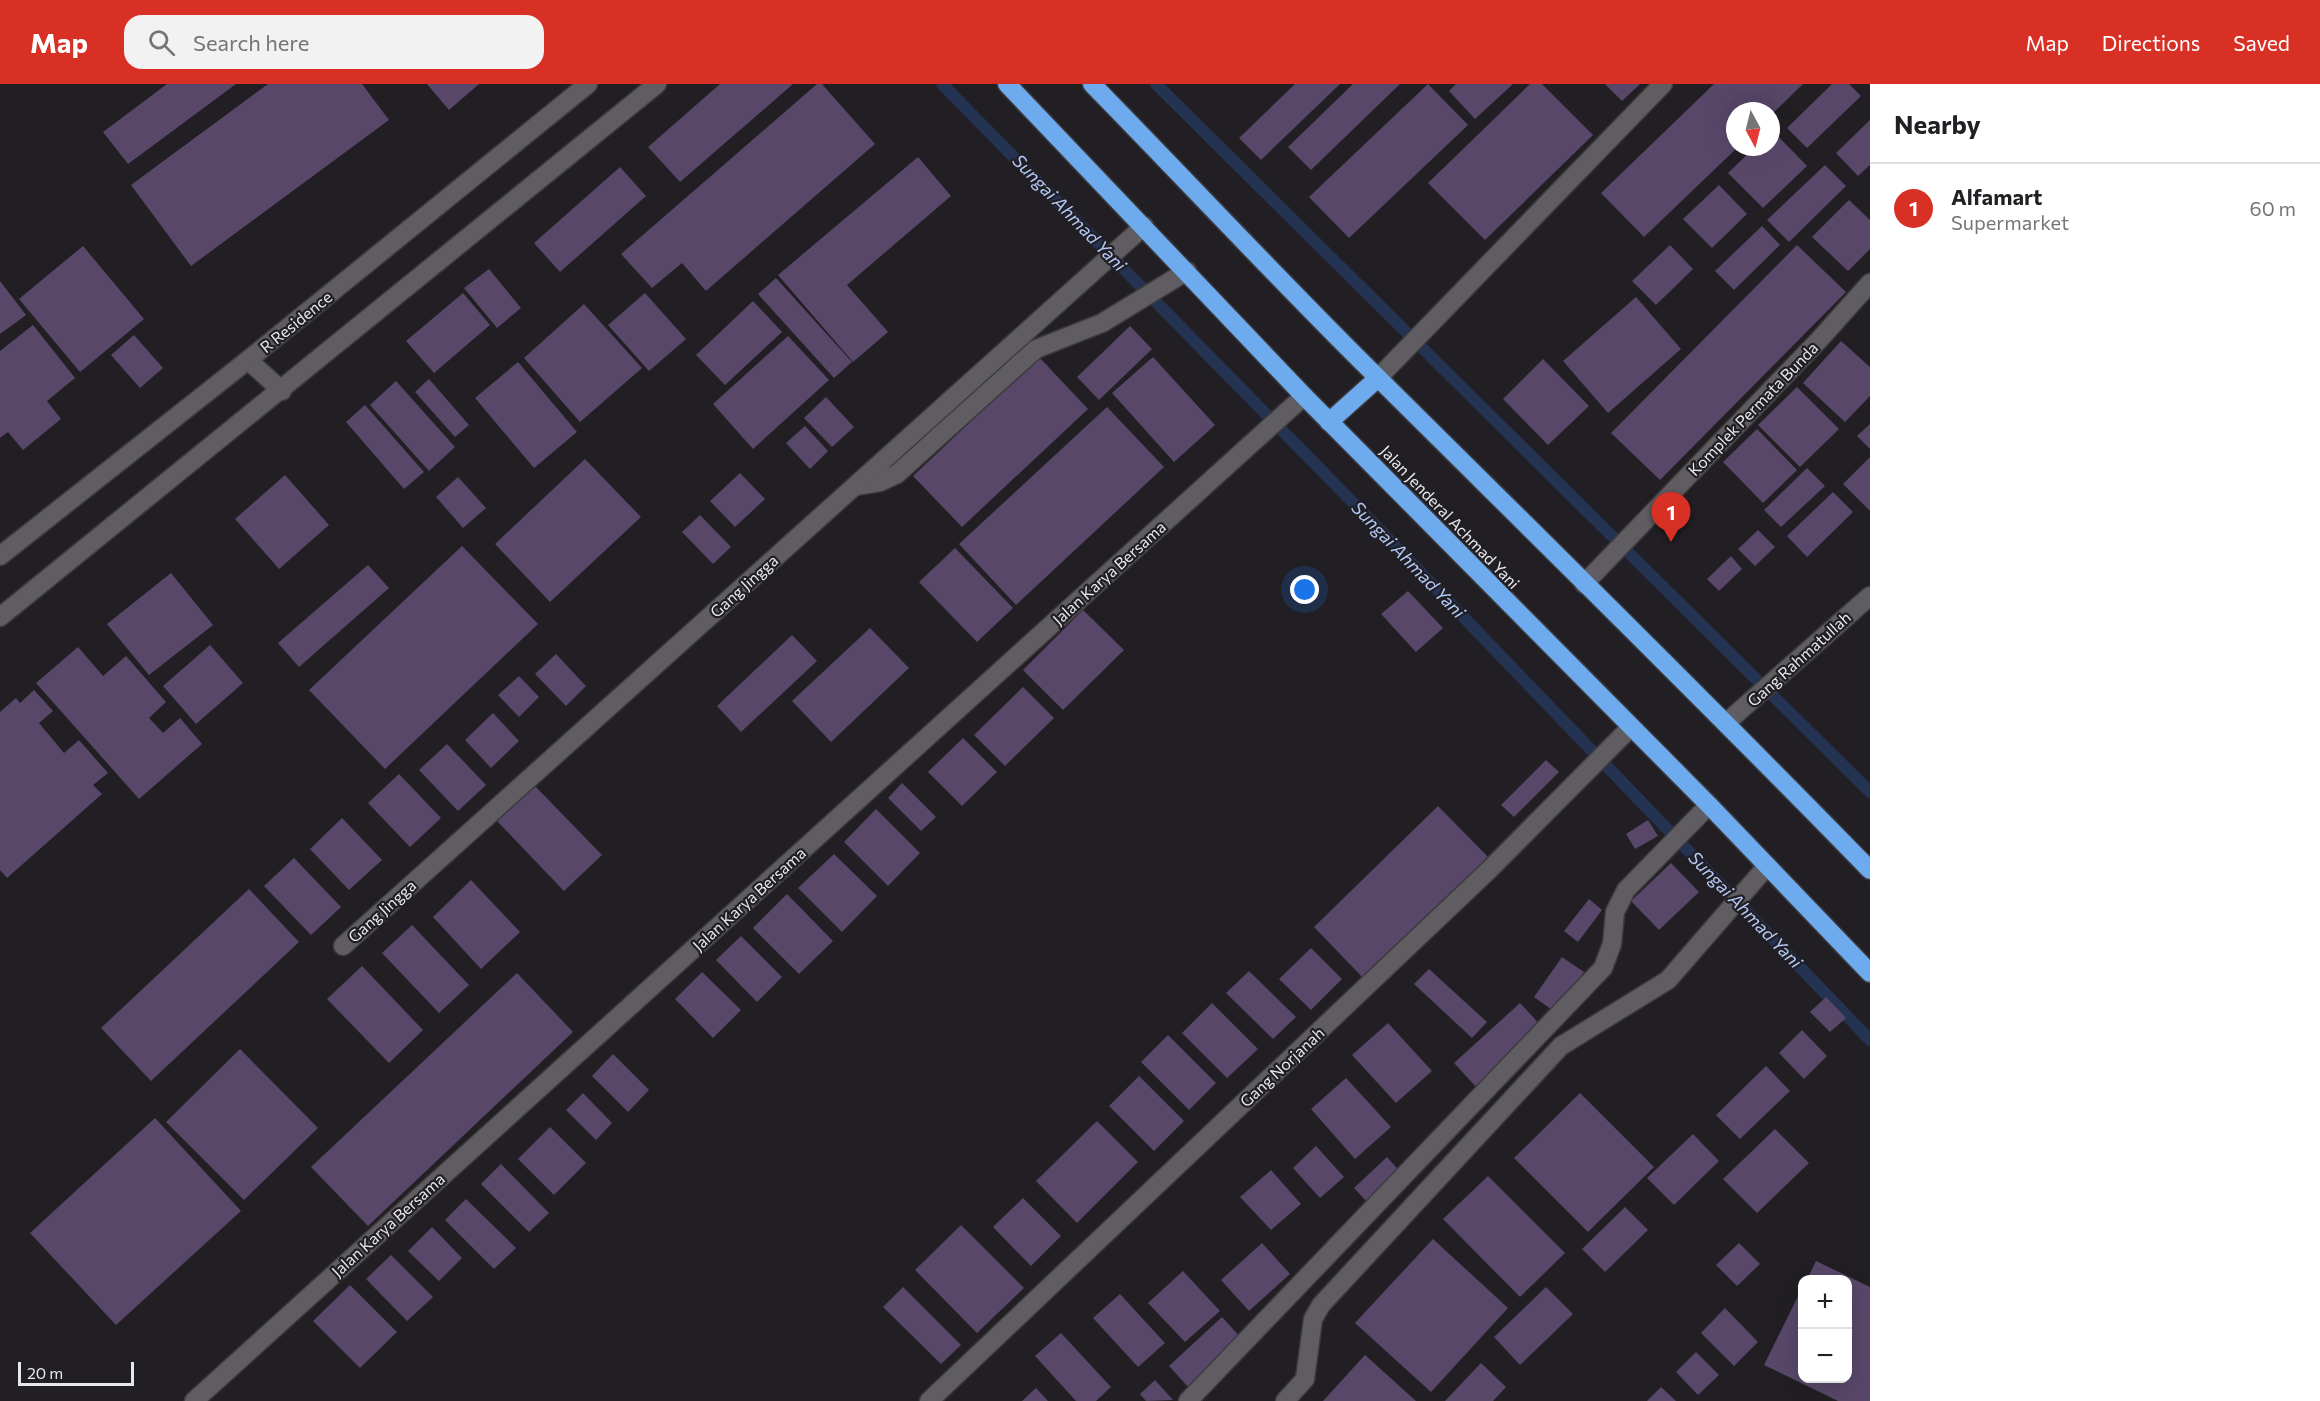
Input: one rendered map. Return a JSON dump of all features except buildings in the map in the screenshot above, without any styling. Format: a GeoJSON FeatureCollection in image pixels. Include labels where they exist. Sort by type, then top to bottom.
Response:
{"type":"FeatureCollection","features":[{"type":"Feature","properties":{"kind":"highway","name":"Jalan Jenderal Achmad Yani"},"geometry":{"type":"LineString","coordinates":[[1007,84],[1329,422],[1630,728],[1709,805],[1870,973]]}},
{"type":"Feature","properties":{"kind":"highway"},"geometry":{"type":"LineString","coordinates":[[1092,84],[1378,378],[1584,584],[1727,722],[1870,870]]}},
{"type":"Feature","properties":{"kind":"highway"},"geometry":{"type":"LineString","coordinates":[[1329,422],[1378,378]]}},
{"type":"Feature","properties":{"kind":"street","name":"R Residence"},"geometry":{"type":"LineString","coordinates":[[0,556],[248,360],[588,84]]}},
{"type":"Feature","properties":{"kind":"street"},"geometry":{"type":"LineString","coordinates":[[0,617],[282,391],[657,84]]}},
{"type":"Feature","properties":{"kind":"street"},"geometry":{"type":"LineString","coordinates":[[1378,378],[1663,84]]}},
{"type":"Feature","properties":{"kind":"street","name":"Gang Jingga"},"geometry":{"type":"LineString","coordinates":[[343,946],[1144,226]]}},
{"type":"Feature","properties":{"kind":"street"},"geometry":{"type":"LineString","coordinates":[[856,486],[880,482],[897,474],[1036,349],[1102,323],[1187,271]]}},
{"type":"Feature","properties":{"kind":"street","name":"Komplek Permata Bunda"},"geometry":{"type":"LineString","coordinates":[[1584,584],[1819,340],[1870,283]]}},
{"type":"Feature","properties":{"kind":"street"},"geometry":{"type":"LineString","coordinates":[[248,360],[282,391]]}},
{"type":"Feature","properties":{"kind":"street","name":"Jalan Karya Bersama"},"geometry":{"type":"LineString","coordinates":[[194,1401],[1304,396]]}},
{"type":"Feature","properties":{"kind":"street","name":"Gang Rahmatullah"},"geometry":{"type":"LineString","coordinates":[[1727,722],[1870,596]]}},
{"type":"Feature","properties":{"kind":"street","name":"Gang Norjanah"},"geometry":{"type":"LineString","coordinates":[[929,1401],[1489,870],[1630,728]]}},
{"type":"Feature","properties":{"kind":"street"},"geometry":{"type":"LineString","coordinates":[[1188,1401],[1603,968],[1612,944],[1615,912],[1626,890],[1709,805]]}},
{"type":"Feature","properties":{"kind":"street"},"geometry":{"type":"LineString","coordinates":[[1285,1401],[1305,1379],[1313,1319],[1321,1305],[1561,1046],[1668,980],[1767,866]]}},
{"type":"Feature","properties":{"kind":"waterway","name":"Sungai Ahmad Yani"},"geometry":{"type":"LineString","coordinates":[[942,84],[1373,523],[1870,1040]]}},
{"type":"Feature","properties":{"kind":"waterway","name":"Sungai Ahmad Yani"},"geometry":{"type":"LineString","coordinates":[[1156,84],[1870,792]]}},
{"type":"Feature","properties":{"kind":"place","name":"Alfamart"},"geometry":{"type":"Point","coordinates":[1671,542]}}]}
